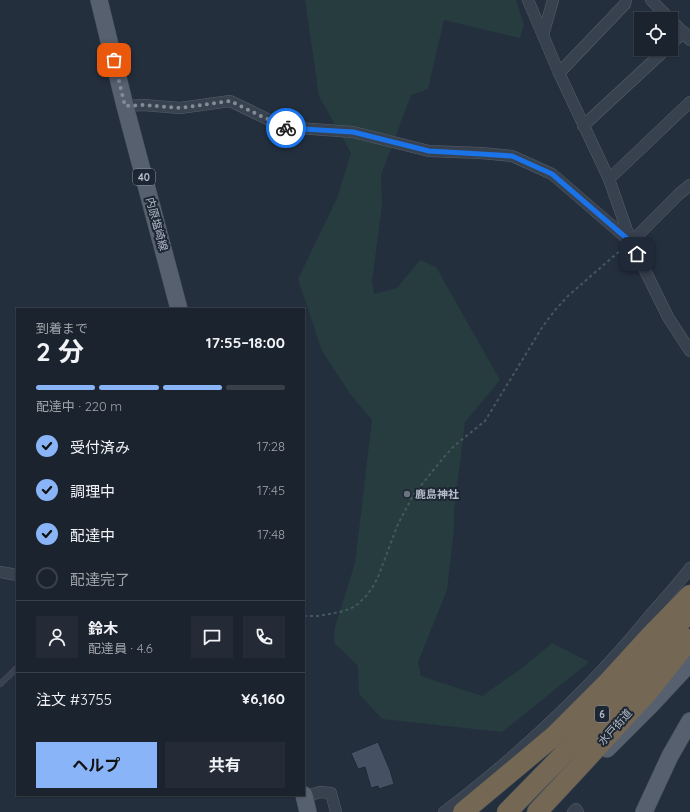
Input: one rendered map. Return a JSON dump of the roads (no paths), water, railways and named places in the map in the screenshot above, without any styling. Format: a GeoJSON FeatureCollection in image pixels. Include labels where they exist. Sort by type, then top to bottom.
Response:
{"type":"FeatureCollection","features":[{"type":"Feature","properties":{"kind":"highway"},"geometry":{"type":"LineString","coordinates":[[463,812],[554,736],[608,682],[690,595]]}},
{"type":"Feature","properties":{"kind":"highway","name":"6"},"geometry":{"type":"LineString","coordinates":[[507,812],[601,716],[640,673],[690,610]]}},
{"type":"Feature","properties":{"kind":"highway","name":"水戸街道"},"geometry":{"type":"LineString","coordinates":[[537,812],[648,692],[690,639]]}},
{"type":"Feature","properties":{"kind":"main road","name":"内原塩崎線"},"geometry":{"type":"LineString","coordinates":[[99,0],[125,106],[179,308]]}},
{"type":"Feature","properties":{"kind":"main road"},"geometry":{"type":"LineString","coordinates":[[537,812],[618,739],[690,663]]}},
{"type":"Feature","properties":{"kind":"main road"},"geometry":{"type":"LineString","coordinates":[[644,812],[670,756],[690,721]]}},
{"type":"Feature","properties":{"kind":"street"},"geometry":{"type":"LineString","coordinates":[[528,0],[559,73],[609,179],[631,242],[668,317],[690,351]]}},
{"type":"Feature","properties":{"kind":"street"},"geometry":{"type":"LineString","coordinates":[[543,35],[553,0]]}},
{"type":"Feature","properties":{"kind":"street"},"geometry":{"type":"LineString","coordinates":[[559,73],[625,4],[626,0]]}},
{"type":"Feature","properties":{"kind":"street"},"geometry":{"type":"LineString","coordinates":[[650,0],[662,12]]}},
{"type":"Feature","properties":{"kind":"street"},"geometry":{"type":"LineString","coordinates":[[678,28],[687,36],[678,40]]}},
{"type":"Feature","properties":{"kind":"street"},"geometry":{"type":"LineString","coordinates":[[584,126],[659,56]]}},
{"type":"Feature","properties":{"kind":"street"},"geometry":{"type":"LineString","coordinates":[[125,106],[143,105],[180,108],[230,101],[284,127],[353,132],[429,151],[512,156],[552,174],[631,242]]}},
{"type":"Feature","properties":{"kind":"street"},"geometry":{"type":"LineString","coordinates":[[609,179],[690,102]]}},
{"type":"Feature","properties":{"kind":"street"},"geometry":{"type":"LineString","coordinates":[[631,242],[690,185]]}},
{"type":"Feature","properties":{"kind":"street"},"geometry":{"type":"LineString","coordinates":[[444,812],[491,775],[535,737],[576,697],[636,633],[690,568]]}},
{"type":"Feature","properties":{"kind":"street"},"geometry":{"type":"LineString","coordinates":[[0,572],[16,575]]}},
{"type":"Feature","properties":{"kind":"street"},"geometry":{"type":"LineString","coordinates":[[306,801],[320,792],[331,794],[336,812]]}},
{"type":"Feature","properties":{"kind":"street"},"geometry":{"type":"LineString","coordinates":[[573,812],[576,809],[578,812]]}},
{"type":"Feature","properties":{"kind":"lane"},"geometry":{"type":"LineString","coordinates":[[0,684],[16,669]]}},
{"type":"Feature","properties":{"kind":"place","name":"鹿島神社"},"geometry":{"type":"Point","coordinates":[407,494]}}]}
